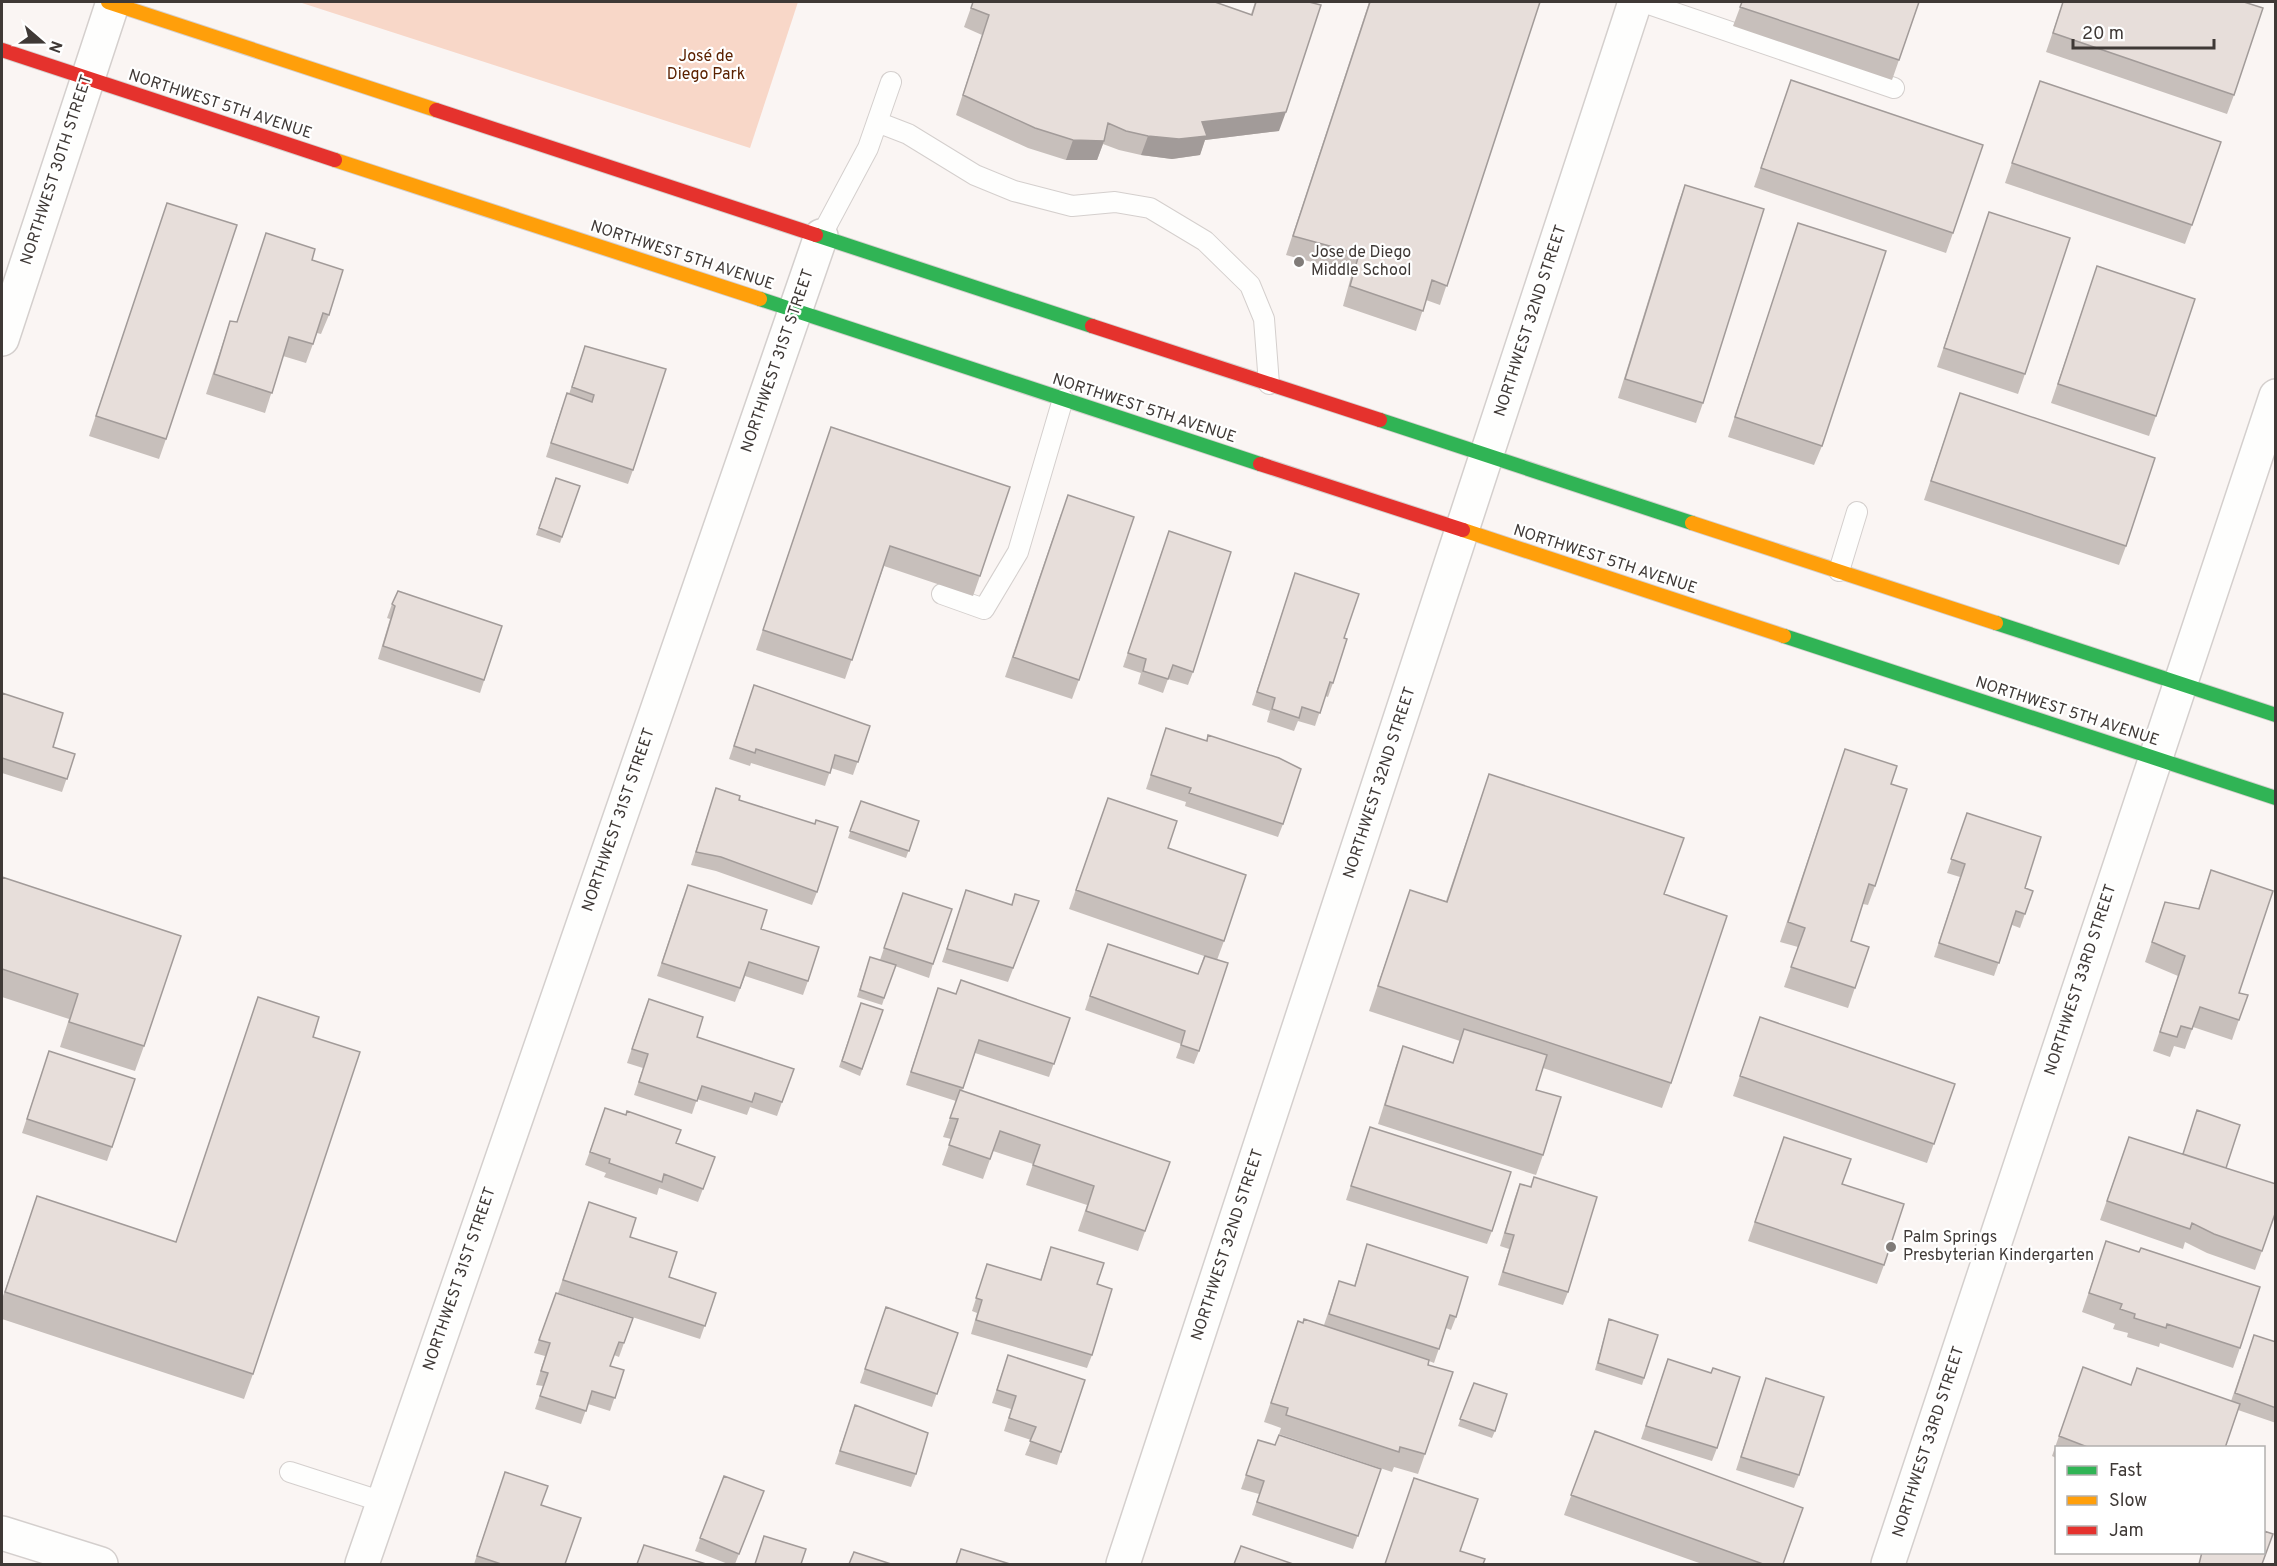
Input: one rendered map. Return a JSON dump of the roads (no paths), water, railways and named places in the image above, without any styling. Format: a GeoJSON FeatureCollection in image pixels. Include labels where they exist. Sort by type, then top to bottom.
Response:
{"type":"FeatureCollection","features":[{"type":"Feature","properties":{"kind":"street"},"geometry":{"type":"LineString","coordinates":[[111,2],[2276,715]]}},
{"type":"Feature","properties":{"kind":"street","name":"NORTHWEST 30TH STREET"},"geometry":{"type":"LineString","coordinates":[[2,339],[111,2]]}},
{"type":"Feature","properties":{"kind":"street","name":"NORTHWEST 32ND STREET"},"geometry":{"type":"LineString","coordinates":[[1123,1564],[1635,2]]}},
{"type":"Feature","properties":{"kind":"street","name":"NORTHWEST 5TH AVENUE"},"geometry":{"type":"LineString","coordinates":[[2,50],[2276,798]]}},
{"type":"Feature","properties":{"kind":"street","name":"NORTHWEST 31ST STREET"},"geometry":{"type":"LineString","coordinates":[[362,1564],[821,236]]}},
{"type":"Feature","properties":{"kind":"street","name":"NORTHWEST 33RD STREET"},"geometry":{"type":"LineString","coordinates":[[1888,1564],[2276,396]]}},
{"type":"Feature","properties":{"kind":"street"},"geometry":{"type":"LineString","coordinates":[[2,1533],[101,1564]]}},
{"type":"Feature","properties":{"kind":"lane"},"geometry":{"type":"LineString","coordinates":[[1643,2],[1894,88]]}},
{"type":"Feature","properties":{"kind":"lane","name":"NORTHWEST 31ST STREET"},"geometry":{"type":"LineString","coordinates":[[821,236],[868,148],[891,82]]}},
{"type":"Feature","properties":{"kind":"lane"},"geometry":{"type":"LineString","coordinates":[[877,122],[908,134],[975,175],[1014,191],[1072,206],[1115,202],[1150,208],[1205,241],[1250,285],[1264,319],[1269,384]]}},
{"type":"Feature","properties":{"kind":"lane"},"geometry":{"type":"LineString","coordinates":[[942,594],[984,609],[1017,552],[1063,399]]}},
{"type":"Feature","properties":{"kind":"lane"},"geometry":{"type":"LineString","coordinates":[[1839,571],[1857,512]]}},
{"type":"Feature","properties":{"kind":"lane"},"geometry":{"type":"LineString","coordinates":[[290,1472],[383,1502]]}},
{"type":"Feature","properties":{"kind":"place","name":"Jose de Diego Middle School"},"geometry":{"type":"Point","coordinates":[1299,262]}},
{"type":"Feature","properties":{"kind":"place","name":"Palm Springs Presbyterian Kindergarten"},"geometry":{"type":"Point","coordinates":[1891,1247]}},
{"type":"Feature","properties":{"kind":"park label","name":"José de Diego Park"},"geometry":{"type":"Point","coordinates":[706,66]}}]}
